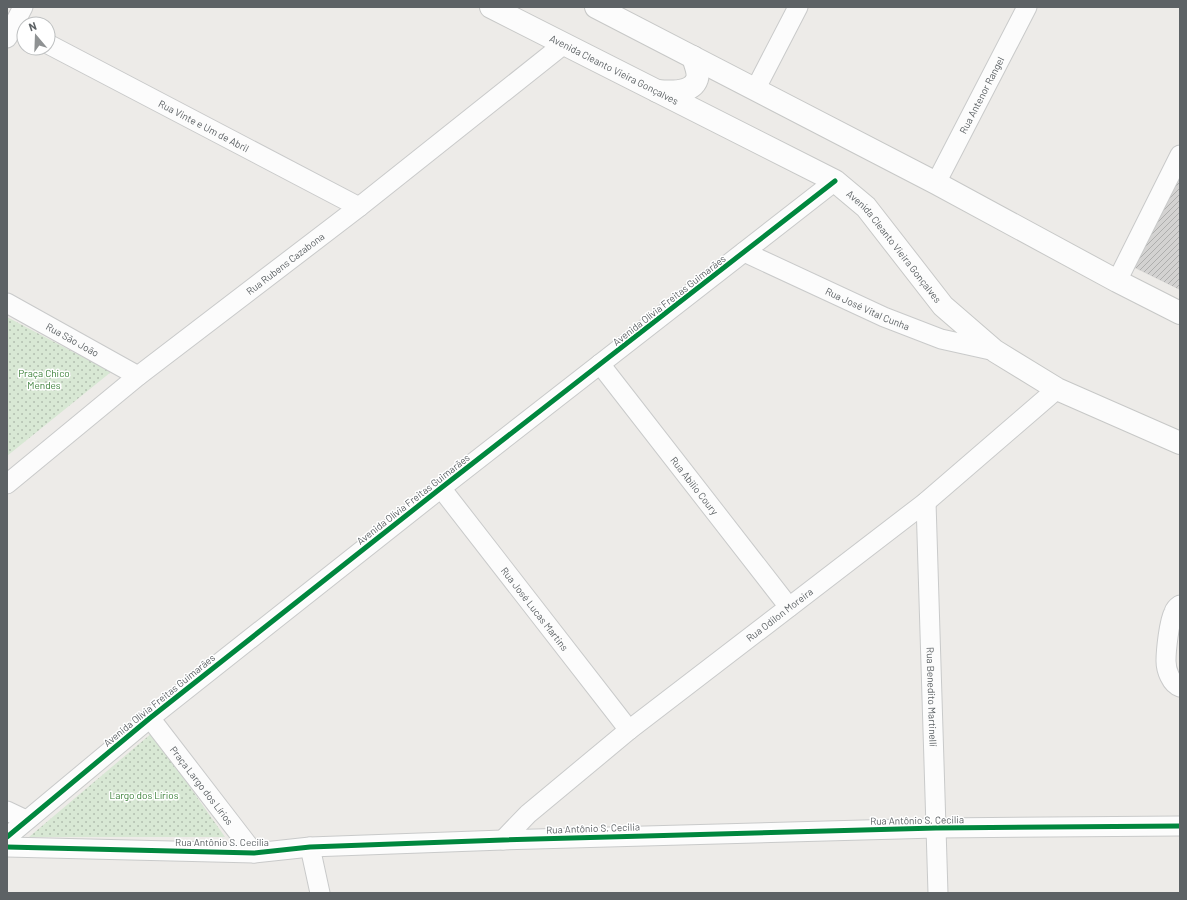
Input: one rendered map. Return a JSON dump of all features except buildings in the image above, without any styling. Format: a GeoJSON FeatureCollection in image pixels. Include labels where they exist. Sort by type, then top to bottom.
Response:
{"type":"FeatureCollection","features":[{"type":"Feature","properties":{"kind":"main road","name":"Avenida Cleanto Vieira Gonçalves"},"geometry":{"type":"LineString","coordinates":[[491,7],[835,181],[866,208],[943,306],[995,351],[1057,389],[1180,443]]}},
{"type":"Feature","properties":{"kind":"main road"},"geometry":{"type":"LineString","coordinates":[[596,7],[936,183],[1117,281],[1180,313]]}},
{"type":"Feature","properties":{"kind":"main road"},"geometry":{"type":"LineString","coordinates":[[656,91],[671,92],[684,90],[693,86],[697,80],[697,72],[693,58]]}},
{"type":"Feature","properties":{"kind":"street"},"geometry":{"type":"LineString","coordinates":[[13,30],[23,7]]}},
{"type":"Feature","properties":{"kind":"street"},"geometry":{"type":"LineString","coordinates":[[755,90],[798,7]]}},
{"type":"Feature","properties":{"kind":"street","name":"Rua Antenor Rangel"},"geometry":{"type":"LineString","coordinates":[[936,183],[1027,7]]}},
{"type":"Feature","properties":{"kind":"street","name":"Rua Rubens Cazabona"},"geometry":{"type":"LineString","coordinates":[[7,484],[138,376],[359,207],[564,44]]}},
{"type":"Feature","properties":{"kind":"street","name":"Rua Vinte e Um de Abril"},"geometry":{"type":"LineString","coordinates":[[56,48],[359,207]]}},
{"type":"Feature","properties":{"kind":"street"},"geometry":{"type":"LineString","coordinates":[[1117,281],[1180,155]]}},
{"type":"Feature","properties":{"kind":"street","name":"Avenida Olívia Freitas Guimarães"},"geometry":{"type":"LineString","coordinates":[[7,837],[150,718],[440,488],[835,181]]}},
{"type":"Feature","properties":{"kind":"street","name":"Rua José Vital Cunha"},"geometry":{"type":"LineString","coordinates":[[744,252],[884,317],[941,339],[995,351]]}},
{"type":"Feature","properties":{"kind":"street","name":"Rua São João"},"geometry":{"type":"LineString","coordinates":[[7,303],[138,376]]}},
{"type":"Feature","properties":{"kind":"street","name":"Rua Abilio Coury"},"geometry":{"type":"LineString","coordinates":[[600,364],[789,607]]}},
{"type":"Feature","properties":{"kind":"street","name":"Rua Odilon Moreira"},"geometry":{"type":"LineString","coordinates":[[503,840],[528,814],[629,730],[926,502],[1057,389]]}},
{"type":"Feature","properties":{"kind":"street","name":"Rua José Lucas Martins"},"geometry":{"type":"LineString","coordinates":[[440,488],[629,730]]}},
{"type":"Feature","properties":{"kind":"street","name":"Rua Benedito Martinelli"},"geometry":{"type":"LineString","coordinates":[[926,502],[938,893]]}},
{"type":"Feature","properties":{"kind":"street"},"geometry":{"type":"LineString","coordinates":[[1180,605],[1174,611],[1170,627],[1166,662],[1169,676],[1174,683],[1180,687]]}},
{"type":"Feature","properties":{"kind":"street","name":"Praça Largo dos Lírios"},"geometry":{"type":"LineString","coordinates":[[150,718],[254,853]]}},
{"type":"Feature","properties":{"kind":"street"},"geometry":{"type":"LineString","coordinates":[[7,811],[26,820]]}},
{"type":"Feature","properties":{"kind":"street","name":"Rua Antônio S. Cecilia"},"geometry":{"type":"LineString","coordinates":[[7,847],[254,853],[310,847],[503,840],[936,828],[1180,826]]}},
{"type":"Feature","properties":{"kind":"street"},"geometry":{"type":"LineString","coordinates":[[310,847],[320,893]]}},
{"type":"Feature","properties":{"kind":"green space","name":"Praça Chico Mendes"},"geometry":{"type":"Polygon","coordinates":[[[7,317],[111,372],[7,456],[7,317]]]}},
{"type":"Feature","properties":{"kind":"green space","name":"Largo dos Lírios"},"geometry":{"type":"Polygon","coordinates":[[[152,733],[225,837],[29,837],[152,733]]]}},
{"type":"Feature","properties":{"kind":"cycle path"},"geometry":{"type":"LineString","coordinates":[[7,837],[150,718],[441,488],[835,181]]}},
{"type":"Feature","properties":{"kind":"cycle path"},"geometry":{"type":"LineString","coordinates":[[7,847],[254,853],[310,847],[503,840],[936,828],[1180,826]]}}]}
